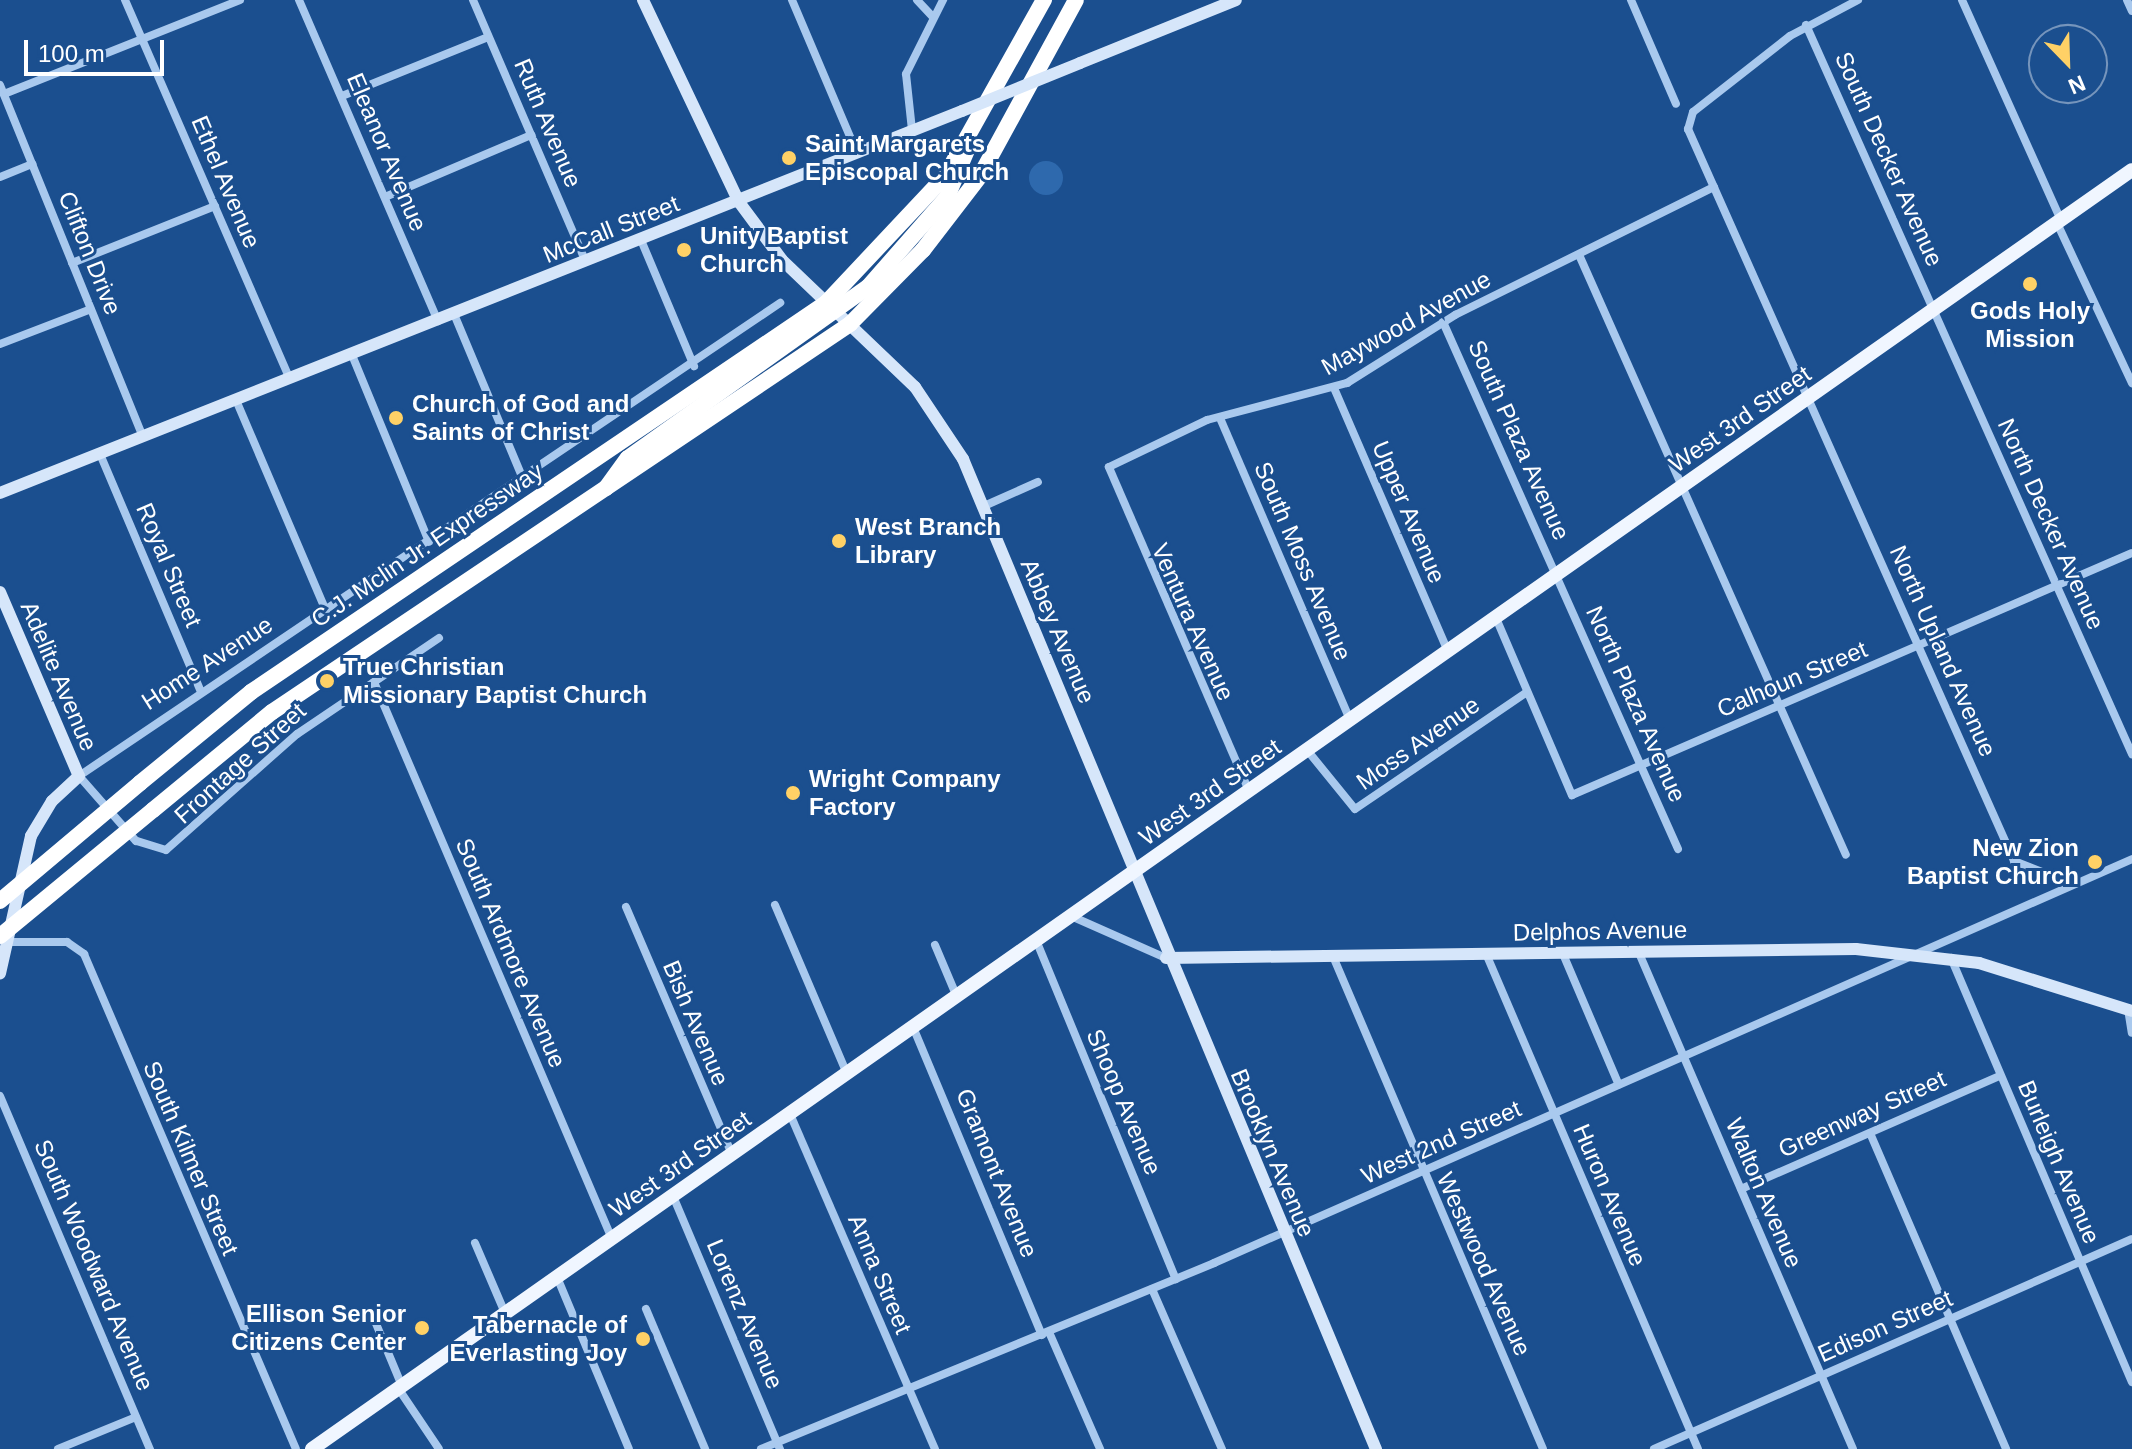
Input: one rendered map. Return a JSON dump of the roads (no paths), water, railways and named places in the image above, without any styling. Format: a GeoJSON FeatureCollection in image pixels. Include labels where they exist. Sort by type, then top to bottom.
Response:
{"type":"FeatureCollection","features":[{"type":"Feature","properties":{"kind":"highway"},"geometry":{"type":"LineString","coordinates":[[4,939],[272,712],[602,494],[628,458],[838,313],[947,197],[963,172],[967,144],[1044,0]]}},
{"type":"Feature","properties":{"kind":"highway","name":"C.J. Mclin Jr. Expressway"},"geometry":{"type":"LineString","coordinates":[[0,901],[251,692],[838,313],[951,215],[1039,71],[1076,0]]}},
{"type":"Feature","properties":{"kind":"main road","name":"West 3rd Street"},"geometry":{"type":"LineString","coordinates":[[312,1449],[2132,170]]}},
{"type":"Feature","properties":{"kind":"street","name":"Ethel Avenue"},"geometry":{"type":"LineString","coordinates":[[125,0],[290,379]]}},
{"type":"Feature","properties":{"kind":"street"},"geometry":{"type":"LineString","coordinates":[[4,94],[240,0]]}},
{"type":"Feature","properties":{"kind":"street","name":"Eleanor Avenue"},"geometry":{"type":"LineString","coordinates":[[299,0],[438,321]]}},
{"type":"Feature","properties":{"kind":"street","name":"Ruth Avenue"},"geometry":{"type":"LineString","coordinates":[[473,0],[586,262]]}},
{"type":"Feature","properties":{"kind":"street","name":"Abbey Avenue"},"geometry":{"type":"LineString","coordinates":[[643,0],[739,202],[838,313],[935,412],[984,506],[1134,872]]}},
{"type":"Feature","properties":{"kind":"street"},"geometry":{"type":"LineString","coordinates":[[792,0],[857,153]]}},
{"type":"Feature","properties":{"kind":"street"},"geometry":{"type":"LineString","coordinates":[[917,0],[933,17]]}},
{"type":"Feature","properties":{"kind":"street"},"geometry":{"type":"LineString","coordinates":[[912,130],[904,84],[943,0]]}},
{"type":"Feature","properties":{"kind":"street","name":"McCall Street"},"geometry":{"type":"LineString","coordinates":[[0,493],[739,202],[1236,0]]}},
{"type":"Feature","properties":{"kind":"street"},"geometry":{"type":"LineString","coordinates":[[1631,0],[1676,104]]}},
{"type":"Feature","properties":{"kind":"street"},"geometry":{"type":"LineString","coordinates":[[1806,25],[1858,0]]}},
{"type":"Feature","properties":{"kind":"street"},"geometry":{"type":"LineString","coordinates":[[1962,0],[2132,383]]}},
{"type":"Feature","properties":{"kind":"street"},"geometry":{"type":"LineString","coordinates":[[2127,0],[2132,11]]}},
{"type":"Feature","properties":{"kind":"street","name":"North Upland Avenue"},"geometry":{"type":"LineString","coordinates":[[1806,25],[1688,120],[1714,187],[2014,861],[2074,884]]}},
{"type":"Feature","properties":{"kind":"street","name":"South Decker Avenue"},"geometry":{"type":"LineString","coordinates":[[1806,25],[1934,309]]}},
{"type":"Feature","properties":{"kind":"street"},"geometry":{"type":"LineString","coordinates":[[342,96],[488,37]]}},
{"type":"Feature","properties":{"kind":"street","name":"Clifton Drive"},"geometry":{"type":"LineString","coordinates":[[0,85],[143,437]]}},
{"type":"Feature","properties":{"kind":"street"},"geometry":{"type":"LineString","coordinates":[[385,197],[531,135]]}},
{"type":"Feature","properties":{"kind":"street"},"geometry":{"type":"LineString","coordinates":[[0,177],[32,164]]}},
{"type":"Feature","properties":{"kind":"street","name":"Maywood Avenue"},"geometry":{"type":"LineString","coordinates":[[1109,467],[1274,397],[1334,388],[1443,322],[1580,257],[1714,187]]}},
{"type":"Feature","properties":{"kind":"street"},"geometry":{"type":"LineString","coordinates":[[72,263],[215,206]]}},
{"type":"Feature","properties":{"kind":"street"},"geometry":{"type":"LineString","coordinates":[[641,240],[694,366]]}},
{"type":"Feature","properties":{"kind":"street"},"geometry":{"type":"LineString","coordinates":[[1580,257],[1846,855]]}},
{"type":"Feature","properties":{"kind":"street","name":"Home Avenue"},"geometry":{"type":"LineString","coordinates":[[0,974],[4,939],[31,836],[52,801],[79,776],[694,366],[780,303]]}},
{"type":"Feature","properties":{"kind":"street"},"geometry":{"type":"LineString","coordinates":[[0,344],[91,309]]}},
{"type":"Feature","properties":{"kind":"street","name":"North Decker Avenue"},"geometry":{"type":"LineString","coordinates":[[1934,309],[2132,754]]}},
{"type":"Feature","properties":{"kind":"street"},"geometry":{"type":"LineString","coordinates":[[454,314],[523,479]]}},
{"type":"Feature","properties":{"kind":"street","name":"South Plaza Avenue"},"geometry":{"type":"LineString","coordinates":[[1443,322],[1558,574]]}},
{"type":"Feature","properties":{"kind":"street"},"geometry":{"type":"LineString","coordinates":[[352,355],[429,542]]}},
{"type":"Feature","properties":{"kind":"street","name":"Upper Avenue"},"geometry":{"type":"LineString","coordinates":[[1334,388],[1448,652]]}},
{"type":"Feature","properties":{"kind":"street"},"geometry":{"type":"LineString","coordinates":[[236,400],[326,611]]}},
{"type":"Feature","properties":{"kind":"street","name":"South Moss Avenue"},"geometry":{"type":"LineString","coordinates":[[1220,418],[1350,720]]}},
{"type":"Feature","properties":{"kind":"street","name":"Royal Street"},"geometry":{"type":"LineString","coordinates":[[100,454],[201,692]]}},
{"type":"Feature","properties":{"kind":"street","name":"Ventura Avenue"},"geometry":{"type":"LineString","coordinates":[[1109,467],[1249,791]]}},
{"type":"Feature","properties":{"kind":"street"},"geometry":{"type":"LineString","coordinates":[[984,506],[1038,482]]}},
{"type":"Feature","properties":{"kind":"street","name":"Calhoun Street"},"geometry":{"type":"LineString","coordinates":[[1527,692],[1570,795],[1919,648],[2132,553]]}},
{"type":"Feature","properties":{"kind":"street","name":"North Plaza Avenue"},"geometry":{"type":"LineString","coordinates":[[1558,574],[1678,849]]}},
{"type":"Feature","properties":{"kind":"street","name":"Adelite Avenue"},"geometry":{"type":"LineString","coordinates":[[0,592],[79,776]]}},
{"type":"Feature","properties":{"kind":"street"},"geometry":{"type":"LineString","coordinates":[[1496,618],[1527,692]]}},
{"type":"Feature","properties":{"kind":"street","name":"Frontage Street"},"geometry":{"type":"LineString","coordinates":[[79,776],[136,841],[166,850],[281,747],[439,638]]}},
{"type":"Feature","properties":{"kind":"street","name":"South Ardmore Avenue"},"geometry":{"type":"LineString","coordinates":[[374,682],[612,1239]]}},
{"type":"Feature","properties":{"kind":"street","name":"Moss Avenue"},"geometry":{"type":"LineString","coordinates":[[1307,750],[1355,809],[1527,692]]}},
{"type":"Feature","properties":{"kind":"street","name":"West 2nd Street"},"geometry":{"type":"LineString","coordinates":[[761,1449],[779,1446],[907,1389],[1176,1279],[2132,859]]}},
{"type":"Feature","properties":{"kind":"street","name":"Brooklyn Avenue"},"geometry":{"type":"LineString","coordinates":[[1134,872],[1166,958],[1376,1449]]}},
{"type":"Feature","properties":{"kind":"street"},"geometry":{"type":"LineString","coordinates":[[775,905],[847,1074]]}},
{"type":"Feature","properties":{"kind":"street","name":"Bish Avenue"},"geometry":{"type":"LineString","coordinates":[[626,907],[732,1154]]}},
{"type":"Feature","properties":{"kind":"street","name":"Delphos Avenue"},"geometry":{"type":"LineString","coordinates":[[1071,916],[1166,958],[1335,961],[1639,953],[1916,954],[1950,957],[2130,1010]]}},
{"type":"Feature","properties":{"kind":"street","name":"South Kilmer Street"},"geometry":{"type":"LineString","coordinates":[[4,939],[67,942],[84,954],[296,1449]]}},
{"type":"Feature","properties":{"kind":"street","name":"Shoop Avenue"},"geometry":{"type":"LineString","coordinates":[[1036,940],[1176,1279]]}},
{"type":"Feature","properties":{"kind":"street"},"geometry":{"type":"LineString","coordinates":[[935,945],[957,997]]}},
{"type":"Feature","properties":{"kind":"street","name":"Walton Avenue"},"geometry":{"type":"LineString","coordinates":[[1639,953],[1853,1449]]}},
{"type":"Feature","properties":{"kind":"street"},"geometry":{"type":"LineString","coordinates":[[1563,954],[1619,1085]]}},
{"type":"Feature","properties":{"kind":"street","name":"Huron Avenue"},"geometry":{"type":"LineString","coordinates":[[1487,956],[1698,1449]]}},
{"type":"Feature","properties":{"kind":"street","name":"Burleigh Avenue"},"geometry":{"type":"LineString","coordinates":[[1950,957],[2132,1382]]}},
{"type":"Feature","properties":{"kind":"street","name":"Westwood Avenue"},"geometry":{"type":"LineString","coordinates":[[1335,961],[1543,1449]]}},
{"type":"Feature","properties":{"kind":"street"},"geometry":{"type":"LineString","coordinates":[[2130,1010],[2132,1033]]}},
{"type":"Feature","properties":{"kind":"street","name":"Gramont Avenue"},"geometry":{"type":"LineString","coordinates":[[913,1027],[1045,1334],[1100,1449]]}},
{"type":"Feature","properties":{"kind":"street","name":"Greenway Street"},"geometry":{"type":"LineString","coordinates":[[1741,1189],[2000,1076]]}},
{"type":"Feature","properties":{"kind":"street","name":"South Woodward Avenue"},"geometry":{"type":"LineString","coordinates":[[0,1096],[150,1449]]}},
{"type":"Feature","properties":{"kind":"street","name":"Anna Street"},"geometry":{"type":"LineString","coordinates":[[790,1114],[935,1449]]}},
{"type":"Feature","properties":{"kind":"street"},"geometry":{"type":"LineString","coordinates":[[1870,1133],[2006,1449]]}},
{"type":"Feature","properties":{"kind":"street","name":"Lorenz Avenue"},"geometry":{"type":"LineString","coordinates":[[673,1196],[779,1446]]}},
{"type":"Feature","properties":{"kind":"street","name":"Edison Street"},"geometry":{"type":"LineString","coordinates":[[1654,1449],[2132,1239]]}},
{"type":"Feature","properties":{"kind":"street"},"geometry":{"type":"LineString","coordinates":[[475,1243],[505,1313]]}},
{"type":"Feature","properties":{"kind":"street"},"geometry":{"type":"LineString","coordinates":[[557,1277],[629,1449]]}},
{"type":"Feature","properties":{"kind":"street"},"geometry":{"type":"LineString","coordinates":[[1152,1289],[1222,1449]]}},
{"type":"Feature","properties":{"kind":"street"},"geometry":{"type":"LineString","coordinates":[[646,1309],[705,1449]]}},
{"type":"Feature","properties":{"kind":"street"},"geometry":{"type":"LineString","coordinates":[[372,1314],[400,1387],[439,1449]]}},
{"type":"Feature","properties":{"kind":"street"},"geometry":{"type":"LineString","coordinates":[[58,1449],[136,1417]]}},
{"type":"Feature","properties":{"kind":"place","name":"Saint Margarets Episcopal Church"},"geometry":{"type":"Point","coordinates":[789,158]}},
{"type":"Feature","properties":{"kind":"place","name":"Unity Baptist Church"},"geometry":{"type":"Point","coordinates":[684,250]}},
{"type":"Feature","properties":{"kind":"place","name":"Gods Holy Mission"},"geometry":{"type":"Point","coordinates":[2030,284]}},
{"type":"Feature","properties":{"kind":"place","name":"Church of God and Saints of Christ"},"geometry":{"type":"Point","coordinates":[396,418]}},
{"type":"Feature","properties":{"kind":"place","name":"West Branch Library"},"geometry":{"type":"Point","coordinates":[839,541]}},
{"type":"Feature","properties":{"kind":"place","name":"True Christian Missionary Baptist Church"},"geometry":{"type":"Point","coordinates":[327,681]}},
{"type":"Feature","properties":{"kind":"place","name":"Wright Company Factory"},"geometry":{"type":"Point","coordinates":[793,793]}},
{"type":"Feature","properties":{"kind":"place","name":"New Zion Baptist Church"},"geometry":{"type":"Point","coordinates":[2095,862]}},
{"type":"Feature","properties":{"kind":"place","name":"Ellison Senior Citizens Center"},"geometry":{"type":"Point","coordinates":[422,1328]}},
{"type":"Feature","properties":{"kind":"place","name":"Tabernacle of Everlasting Joy"},"geometry":{"type":"Point","coordinates":[643,1339]}}]}
